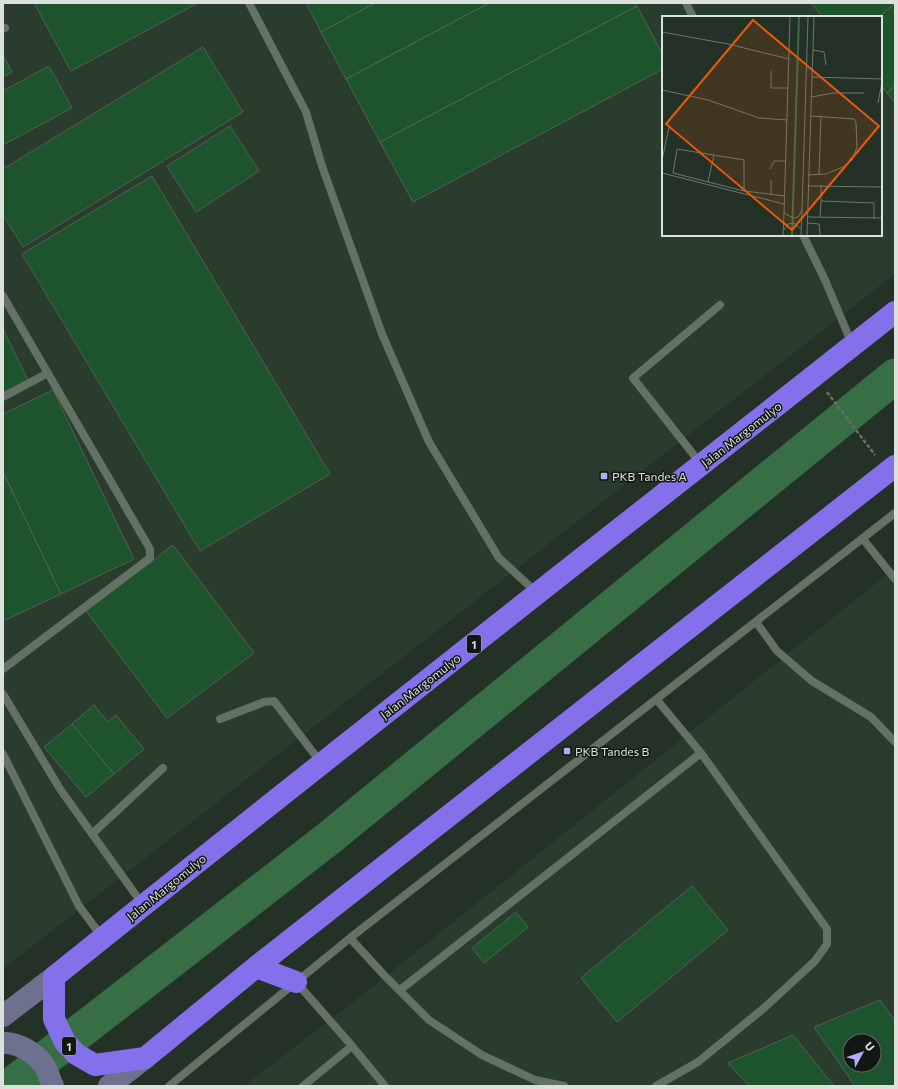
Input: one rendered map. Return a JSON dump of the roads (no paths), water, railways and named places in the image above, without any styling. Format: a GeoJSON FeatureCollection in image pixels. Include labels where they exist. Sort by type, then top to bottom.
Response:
{"type":"FeatureCollection","features":[{"type":"Feature","properties":{"kind":"highway","name":"Jalan Margomulyo"},"geometry":{"type":"LineString","coordinates":[[54,977],[321,763],[895,312]]}},
{"type":"Feature","properties":{"kind":"highway"},"geometry":{"type":"LineString","coordinates":[[145,1058],[256,967],[895,466]]}},
{"type":"Feature","properties":{"kind":"highway"},"geometry":{"type":"LineString","coordinates":[[256,967],[296,982]]}},
{"type":"Feature","properties":{"kind":"highway","name":"1"},"geometry":{"type":"LineString","coordinates":[[54,977],[54,1019],[65,1042],[76,1054],[95,1065],[145,1058]]}},
{"type":"Feature","properties":{"kind":"main road","name":"Jalan Margomulyo"},"geometry":{"type":"LineString","coordinates":[[3,1016],[54,977]]}},
{"type":"Feature","properties":{"kind":"main road"},"geometry":{"type":"LineString","coordinates":[[7,1042],[28,1050],[44,1066],[53,1086]]}},
{"type":"Feature","properties":{"kind":"main road"},"geometry":{"type":"LineString","coordinates":[[109,1086],[145,1058]]}},
{"type":"Feature","properties":{"kind":"lane"},"geometry":{"type":"LineString","coordinates":[[249,3],[306,112],[322,166],[382,334],[429,442],[499,558],[538,594]]}},
{"type":"Feature","properties":{"kind":"lane"},"geometry":{"type":"LineString","coordinates":[[686,3],[693,16]]}},
{"type":"Feature","properties":{"kind":"lane"},"geometry":{"type":"LineString","coordinates":[[803,236],[825,280],[852,346]]}},
{"type":"Feature","properties":{"kind":"lane"},"geometry":{"type":"LineString","coordinates":[[3,296],[151,553],[150,558],[3,669]]}},
{"type":"Feature","properties":{"kind":"lane"},"geometry":{"type":"LineString","coordinates":[[702,465],[633,378],[720,306]]}},
{"type":"Feature","properties":{"kind":"lane"},"geometry":{"type":"LineString","coordinates":[[3,397],[48,373]]}},
{"type":"Feature","properties":{"kind":"lane"},"geometry":{"type":"LineString","coordinates":[[169,1086],[350,938],[895,513]]}},
{"type":"Feature","properties":{"kind":"lane"},"geometry":{"type":"LineString","coordinates":[[863,539],[895,579]]}},
{"type":"Feature","properties":{"kind":"lane"},"geometry":{"type":"LineString","coordinates":[[756,622],[777,651],[812,681],[871,717],[895,742]]}},
{"type":"Feature","properties":{"kind":"lane"},"geometry":{"type":"LineString","coordinates":[[3,694],[60,790],[143,906]]}},
{"type":"Feature","properties":{"kind":"lane"},"geometry":{"type":"LineString","coordinates":[[656,1086],[698,1062],[764,1008],[815,961],[827,944],[827,929],[701,753],[657,700]]}},
{"type":"Feature","properties":{"kind":"lane"},"geometry":{"type":"LineString","coordinates":[[220,719],[264,702],[274,701],[321,763]]}},
{"type":"Feature","properties":{"kind":"lane"},"geometry":{"type":"LineString","coordinates":[[400,990],[701,753]]}},
{"type":"Feature","properties":{"kind":"lane"},"geometry":{"type":"LineString","coordinates":[[3,754],[79,906],[102,938]]}},
{"type":"Feature","properties":{"kind":"lane"},"geometry":{"type":"LineString","coordinates":[[92,834],[163,768]]}},
{"type":"Feature","properties":{"kind":"lane"},"geometry":{"type":"LineString","coordinates":[[350,938],[383,974],[429,1020],[482,1055],[535,1080],[564,1086]]}},
{"type":"Feature","properties":{"kind":"lane"},"geometry":{"type":"LineString","coordinates":[[296,982],[352,1046],[384,1086]]}},
{"type":"Feature","properties":{"kind":"lane"},"geometry":{"type":"LineString","coordinates":[[302,1086],[352,1046]]}},
{"type":"Feature","properties":{"kind":"waterway"},"geometry":{"type":"LineString","coordinates":[[10,1086],[329,838],[895,376]]}},
{"type":"Feature","properties":{"kind":"place","name":"PKB Tandes A"},"geometry":{"type":"Point","coordinates":[604,476]}},
{"type":"Feature","properties":{"kind":"place","name":"PKB Tandes B"},"geometry":{"type":"Point","coordinates":[567,751]}}]}
